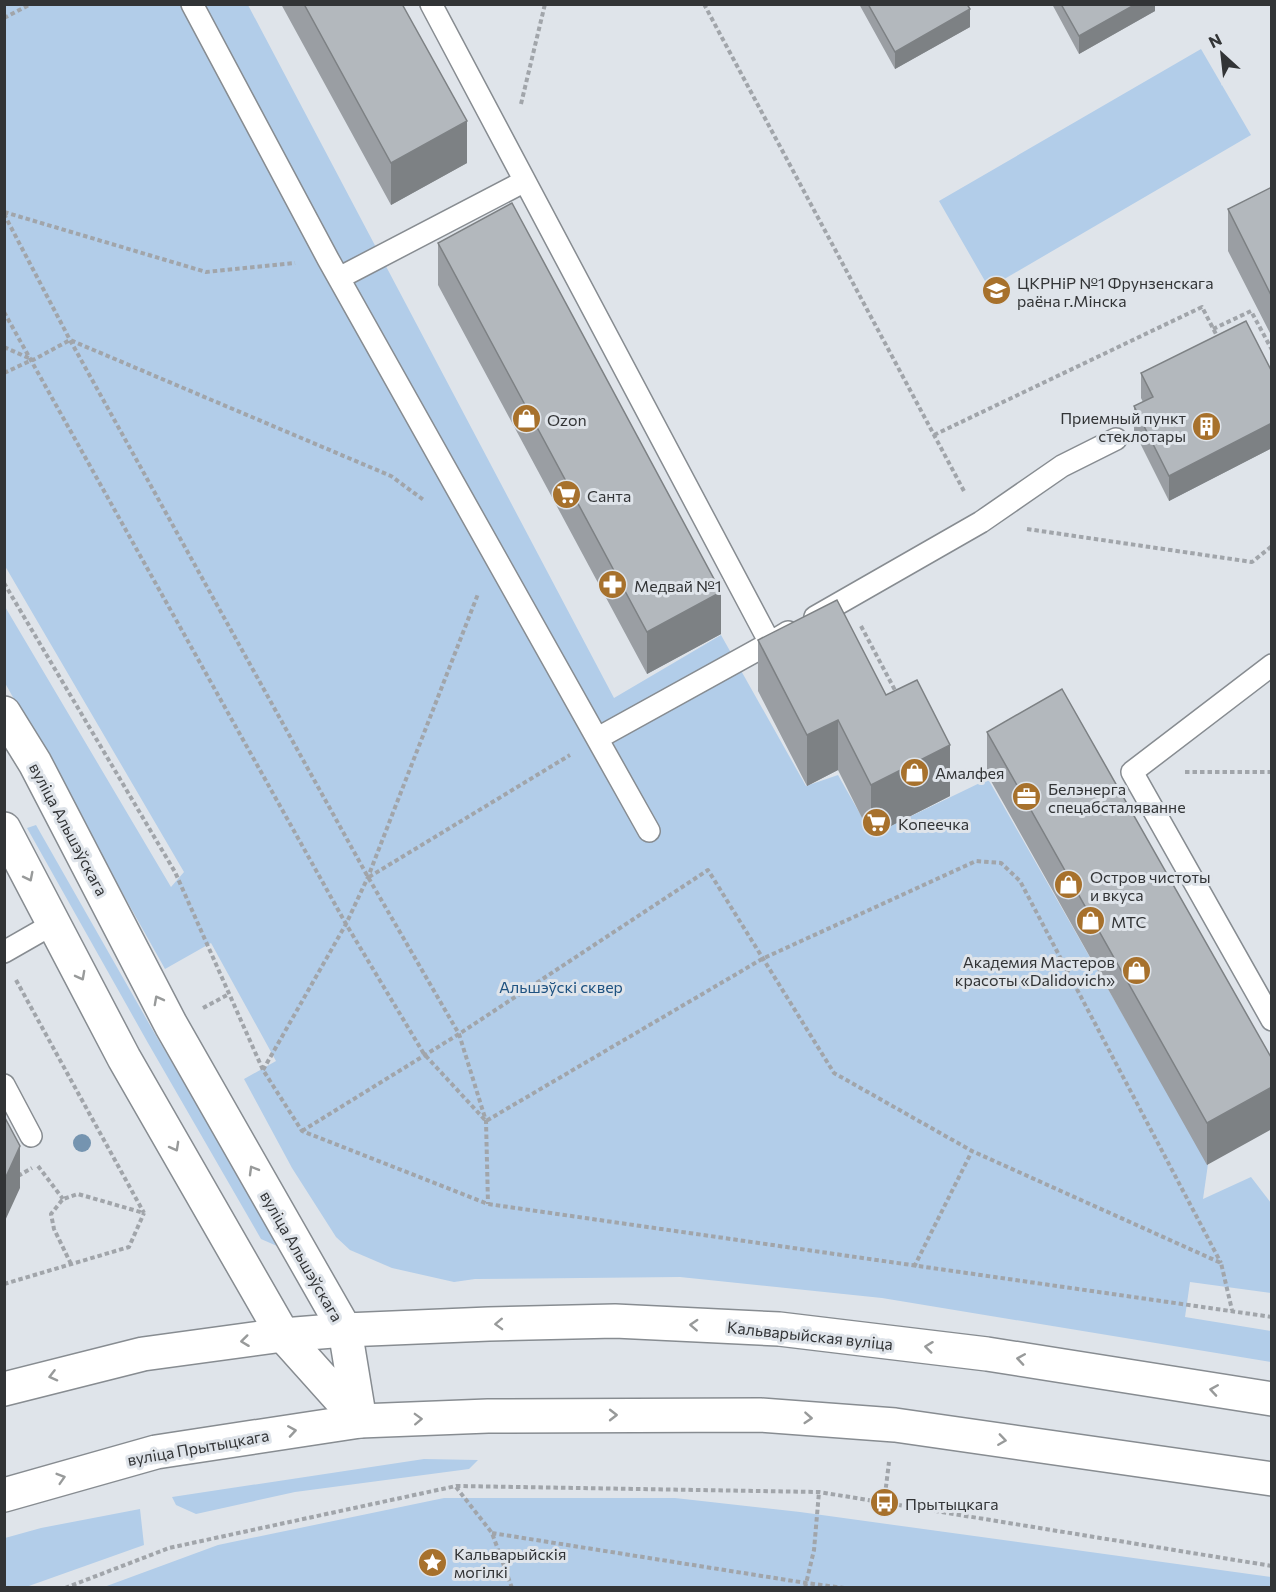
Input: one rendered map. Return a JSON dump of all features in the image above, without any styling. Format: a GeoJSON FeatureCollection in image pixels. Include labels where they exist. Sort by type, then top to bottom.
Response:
{"type":"FeatureCollection","features":[{"type":"Feature","properties":{"kind":"main road","name":"вуліца Альшэўскага"},"geometry":{"type":"LineString","coordinates":[[4,713],[40,774],[171,1025],[345,1330],[360,1421]]}},
{"type":"Feature","properties":{"kind":"main road"},"geometry":{"type":"LineString","coordinates":[[4,829],[129,1067],[283,1335],[360,1421],[488,1416],[760,1415],[895,1425],[1272,1479]]}},
{"type":"Feature","properties":{"kind":"main road","name":"Кальварыйская вуліца"},"geometry":{"type":"LineString","coordinates":[[345,1330],[615,1321],[779,1329],[987,1354],[1272,1399]]}},
{"type":"Feature","properties":{"kind":"main road"},"geometry":{"type":"LineString","coordinates":[[4,1389],[143,1354],[283,1335],[345,1330]]}},
{"type":"Feature","properties":{"kind":"main road","name":"вуліца Прытыцкага"},"geometry":{"type":"LineString","coordinates":[[4,1495],[156,1452],[360,1421]]}},
{"type":"Feature","properties":{"kind":"lane"},"geometry":{"type":"LineString","coordinates":[[192,4],[328,259],[494,551],[649,831]]}},
{"type":"Feature","properties":{"kind":"lane"},"geometry":{"type":"LineString","coordinates":[[431,4],[770,643]]}},
{"type":"Feature","properties":{"kind":"lane"},"geometry":{"type":"LineString","coordinates":[[339,278],[525,181]]}},
{"type":"Feature","properties":{"kind":"lane"},"geometry":{"type":"LineString","coordinates":[[598,738],[981,522],[1062,466],[1116,439]]}},
{"type":"Feature","properties":{"kind":"lane"},"geometry":{"type":"LineString","coordinates":[[1272,665],[1132,772],[1272,1020]]}},
{"type":"Feature","properties":{"kind":"lane"},"geometry":{"type":"LineString","coordinates":[[4,952],[53,924]]}},
{"type":"Feature","properties":{"kind":"lane"},"geometry":{"type":"LineString","coordinates":[[4,1085],[32,1136]]}},
{"type":"Feature","properties":{"kind":"path"},"geometry":{"type":"LineString","coordinates":[[4,18],[31,4]]}},
{"type":"Feature","properties":{"kind":"path"},"geometry":{"type":"LineString","coordinates":[[509,151],[545,4]]}},
{"type":"Feature","properties":{"kind":"path"},"geometry":{"type":"LineString","coordinates":[[704,4],[981,522],[1252,562],[1272,546]]}},
{"type":"Feature","properties":{"kind":"path"},"geometry":{"type":"LineString","coordinates":[[4,213],[206,272],[328,259]]}},
{"type":"Feature","properties":{"kind":"path"},"geometry":{"type":"LineString","coordinates":[[4,213],[70,340],[368,877],[459,1034],[486,1121],[488,1204]]}},
{"type":"Feature","properties":{"kind":"path"},"geometry":{"type":"LineString","coordinates":[[934,435],[1202,307],[1222,346]]}},
{"type":"Feature","properties":{"kind":"path"},"geometry":{"type":"LineString","coordinates":[[1213,329],[1251,311],[1272,350]]}},
{"type":"Feature","properties":{"kind":"path"},"geometry":{"type":"LineString","coordinates":[[4,312],[33,360],[346,924],[424,1054],[486,1121]]}},
{"type":"Feature","properties":{"kind":"path"},"geometry":{"type":"LineString","coordinates":[[4,373],[70,340]]}},
{"type":"Feature","properties":{"kind":"path"},"geometry":{"type":"LineString","coordinates":[[70,340],[391,476],[428,503]]}},
{"type":"Feature","properties":{"kind":"path"},"geometry":{"type":"LineString","coordinates":[[4,347],[33,360]]}},
{"type":"Feature","properties":{"kind":"path"},"geometry":{"type":"LineString","coordinates":[[263,1070],[346,924],[368,877],[494,551]]}},
{"type":"Feature","properties":{"kind":"path"},"geometry":{"type":"LineString","coordinates":[[4,583],[175,872],[263,1070],[302,1131],[488,1204],[1272,1317]]}},
{"type":"Feature","properties":{"kind":"path"},"geometry":{"type":"LineString","coordinates":[[846,599],[902,703]]}},
{"type":"Feature","properties":{"kind":"path"},"geometry":{"type":"LineString","coordinates":[[368,877],[598,738]]}},
{"type":"Feature","properties":{"kind":"path"},"geometry":{"type":"LineString","coordinates":[[1132,772],[1272,772]]}},
{"type":"Feature","properties":{"kind":"path"},"geometry":{"type":"LineString","coordinates":[[486,1121],[762,959],[976,861],[1001,863],[1020,881],[1221,1263],[1232,1311]]}},
{"type":"Feature","properties":{"kind":"path"},"geometry":{"type":"LineString","coordinates":[[302,1131],[459,1034],[708,870],[834,1073],[972,1151],[1221,1263]]}},
{"type":"Feature","properties":{"kind":"path"},"geometry":{"type":"LineString","coordinates":[[16,980],[144,1213]]}},
{"type":"Feature","properties":{"kind":"path"},"geometry":{"type":"LineString","coordinates":[[914,1267],[972,1151]]}},
{"type":"Feature","properties":{"kind":"path"},"geometry":{"type":"LineString","coordinates":[[71,1264],[54,1228],[51,1214],[63,1199],[78,1194],[144,1213]]}},
{"type":"Feature","properties":{"kind":"path"},"geometry":{"type":"LineString","coordinates":[[4,1284],[129,1247],[144,1213]]}},
{"type":"Feature","properties":{"kind":"path"},"geometry":{"type":"LineString","coordinates":[[456,1486],[492,1533],[512,1587]]}},
{"type":"Feature","properties":{"kind":"path"},"geometry":{"type":"LineString","coordinates":[[65,1587],[169,1548],[456,1486],[819,1492],[1272,1566]]}},
{"type":"Feature","properties":{"kind":"path"},"geometry":{"type":"LineString","coordinates":[[805,1585],[814,1550],[819,1492]]}},
{"type":"Feature","properties":{"kind":"path"},"geometry":{"type":"LineString","coordinates":[[492,1533],[805,1585],[844,1587]]}},
{"type":"Feature","properties":{"kind":"green space","name":"Альшэўскі сквер"},"geometry":{"type":"Polygon","coordinates":[[[5,5],[248,5],[614,698],[721,635],[806,786],[838,775],[872,835],[988,779],[1208,1164],[1203,1199],[1251,1177],[1271,1203],[1271,1293],[1190,1282],[1185,1317],[1271,1331],[1271,1362],[882,1298],[680,1277],[475,1279],[454,1282],[392,1268],[350,1250],[336,1237],[292,1168],[244,1079],[276,1061],[211,943],[165,969],[5,683],[4,605],[171,887],[184,872],[5,566],[5,5]]]}},
{"type":"Feature","properties":{"kind":"green space"},"geometry":{"type":"Polygon","coordinates":[[[1201,49],[1251,135],[989,288],[939,201],[1201,49]]]}},
{"type":"Feature","properties":{"kind":"green space"},"geometry":{"type":"Polygon","coordinates":[[[36,825],[155,1034],[274,1234],[277,1246],[261,1239],[148,1043],[27,828],[36,825]]]}},
{"type":"Feature","properties":{"kind":"green space"},"geometry":{"type":"Polygon","coordinates":[[[424,1459],[478,1460],[469,1469],[295,1492],[196,1514],[176,1505],[172,1497],[424,1459]]]}},
{"type":"Feature","properties":{"kind":"green space"},"geometry":{"type":"Polygon","coordinates":[[[444,1498],[675,1498],[800,1512],[1271,1577],[1271,1587],[104,1587],[218,1545],[444,1498]]]}},
{"type":"Feature","properties":{"kind":"green space"},"geometry":{"type":"Polygon","coordinates":[[[140,1509],[144,1545],[26,1587],[5,1587],[5,1538],[41,1528],[140,1509]]]}},
{"type":"Feature","properties":{"kind":"building"},"geometry":{"type":"Polygon","coordinates":[[[304,4],[402,4],[467,121],[391,163],[304,4]]]}},
{"type":"Feature","properties":{"kind":"building"},"geometry":{"type":"Polygon","coordinates":[[[868,4],[967,4],[970,9],[895,52],[868,4]]]}},
{"type":"Feature","properties":{"kind":"building"},"geometry":{"type":"Polygon","coordinates":[[[1061,4],[1136,4],[1079,36],[1061,4]]]}},
{"type":"Feature","properties":{"kind":"building"},"geometry":{"type":"Polygon","coordinates":[[[1272,187],[1272,295],[1271,295],[1228,209],[1272,187]]]}},
{"type":"Feature","properties":{"kind":"building"},"geometry":{"type":"Polygon","coordinates":[[[512,203],[721,592],[647,632],[438,243],[512,203]]]}},
{"type":"Feature","properties":{"kind":"building","name":"Приемный пункт стеклотары"},"geometry":{"type":"Polygon","coordinates":[[[1246,321],[1272,372],[1272,423],[1169,476],[1134,406],[1153,397],[1141,373],[1246,321]]]}},
{"type":"Feature","properties":{"kind":"building"},"geometry":{"type":"Polygon","coordinates":[[[837,600],[886,695],[917,680],[950,745],[871,785],[838,720],[807,735],[758,640],[837,600]]]}},
{"type":"Feature","properties":{"kind":"building"},"geometry":{"type":"Polygon","coordinates":[[[1062,689],[1272,1059],[1272,1087],[1207,1123],[987,732],[1062,689]]]}},
{"type":"Feature","properties":{"kind":"building"},"geometry":{"type":"Polygon","coordinates":[[[4,1116],[20,1146],[4,1181],[4,1116]]]}},
{"type":"Feature","properties":{"kind":"place","name":"ЦКРНіР №1 Фрунзенскага раёна г.Мінска"},"geometry":{"type":"Point","coordinates":[996,291]}},
{"type":"Feature","properties":{"kind":"place","name":"Ozon"},"geometry":{"type":"Point","coordinates":[526,419]}},
{"type":"Feature","properties":{"kind":"place","name":"Приемный пункт стеклотары"},"geometry":{"type":"Point","coordinates":[1207,426]}},
{"type":"Feature","properties":{"kind":"place","name":"Санта"},"geometry":{"type":"Point","coordinates":[566,495]}},
{"type":"Feature","properties":{"kind":"place","name":"Медвай №1"},"geometry":{"type":"Point","coordinates":[613,585]}},
{"type":"Feature","properties":{"kind":"place","name":"Амалфея"},"geometry":{"type":"Point","coordinates":[914,772]}},
{"type":"Feature","properties":{"kind":"place","name":"Белэнерга спецабсталяванне"},"geometry":{"type":"Point","coordinates":[1027,797]}},
{"type":"Feature","properties":{"kind":"place","name":"Копеечка"},"geometry":{"type":"Point","coordinates":[877,823]}},
{"type":"Feature","properties":{"kind":"place","name":"Остров чистоты и вкуса"},"geometry":{"type":"Point","coordinates":[1069,885]}},
{"type":"Feature","properties":{"kind":"place","name":"МТС"},"geometry":{"type":"Point","coordinates":[1090,921]}},
{"type":"Feature","properties":{"kind":"place","name":"Академия Мастеров красоты «Dalidovich»"},"geometry":{"type":"Point","coordinates":[1136,970]}},
{"type":"Feature","properties":{"kind":"place","name":"Прытыцкага"},"geometry":{"type":"Point","coordinates":[884,1503]}},
{"type":"Feature","properties":{"kind":"place","name":"Кальварыйскія могілкі"},"geometry":{"type":"Point","coordinates":[433,1562]}}]}
